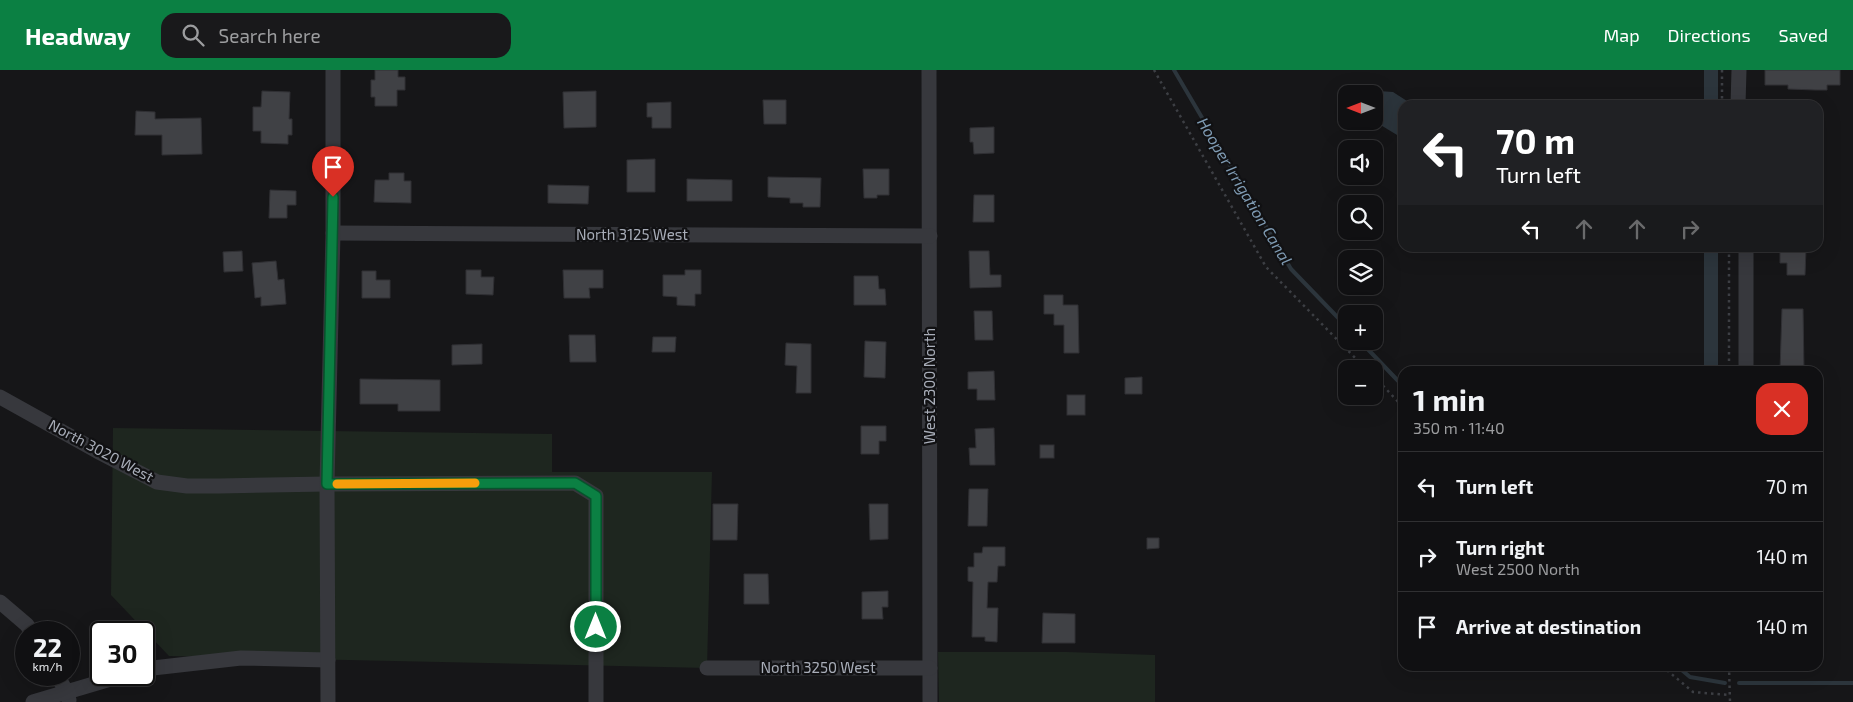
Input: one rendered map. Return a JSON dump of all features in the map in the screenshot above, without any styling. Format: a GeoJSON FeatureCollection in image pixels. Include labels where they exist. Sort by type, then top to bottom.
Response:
{"type":"FeatureCollection","features":[{"type":"Feature","properties":{"kind":"street"},"geometry":{"type":"LineString","coordinates":[[328,702],[327,484],[333,233],[333,70]]}},
{"type":"Feature","properties":{"kind":"street","name":"West 2300 North"},"geometry":{"type":"LineString","coordinates":[[929,70],[930,702]]}},
{"type":"Feature","properties":{"kind":"street"},"geometry":{"type":"LineString","coordinates":[[1738,100],[1739,70]]}},
{"type":"Feature","properties":{"kind":"street","name":"North 3125 West"},"geometry":{"type":"LineString","coordinates":[[333,233],[930,236]]}},
{"type":"Feature","properties":{"kind":"street"},"geometry":{"type":"LineString","coordinates":[[1746,252],[1746,366]]}},
{"type":"Feature","properties":{"kind":"street","name":"North 3020 West"},"geometry":{"type":"LineString","coordinates":[[0,397],[97,452],[157,482],[195,486],[575,483],[596,496],[596,702]]}},
{"type":"Feature","properties":{"kind":"street"},"geometry":{"type":"LineString","coordinates":[[0,602],[22,621]]}},
{"type":"Feature","properties":{"kind":"street"},"geometry":{"type":"LineString","coordinates":[[155,668],[241,658],[328,660]]}},
{"type":"Feature","properties":{"kind":"street","name":"North 3250 West"},"geometry":{"type":"LineString","coordinates":[[707,668],[930,668]]}},
{"type":"Feature","properties":{"kind":"street"},"geometry":{"type":"LineString","coordinates":[[33,702],[68,697],[96,686]]}},
{"type":"Feature","properties":{"kind":"path"},"geometry":{"type":"LineString","coordinates":[[1154,70],[1266,267],[1357,360]]}},
{"type":"Feature","properties":{"kind":"path"},"geometry":{"type":"LineString","coordinates":[[1722,70],[1722,100]]}},
{"type":"Feature","properties":{"kind":"path"},"geometry":{"type":"LineString","coordinates":[[1729,252],[1729,366]]}},
{"type":"Feature","properties":{"kind":"path"},"geometry":{"type":"LineString","coordinates":[[1383,386],[1398,402]]}},
{"type":"Feature","properties":{"kind":"path"},"geometry":{"type":"LineString","coordinates":[[1668,671],[1693,692],[1730,695]]}},
{"type":"Feature","properties":{"kind":"path"},"geometry":{"type":"LineString","coordinates":[[1729,671],[1730,702]]}},
{"type":"Feature","properties":{"kind":"shaded area"},"geometry":{"type":"Polygon","coordinates":[[[1383,91],[1393,92],[1405,100],[1398,100],[1398,136],[1383,126],[1383,91]]]}},
{"type":"Feature","properties":{"kind":"shaded area"},"geometry":{"type":"Polygon","coordinates":[[[113,428],[552,434],[552,472],[712,472],[707,668],[169,656],[155,641],[155,621],[136,621],[111,595],[113,428]]]}},
{"type":"Feature","properties":{"kind":"shaded area"},"geometry":{"type":"Polygon","coordinates":[[[938,652],[1067,652],[1155,655],[1155,702],[939,702],[938,652]]]}},
{"type":"Feature","properties":{"kind":"building"},"geometry":{"type":"Polygon","coordinates":[[[375,70],[398,70],[398,77],[405,77],[405,90],[397,90],[397,106],[375,106],[375,97],[371,97],[371,80],[375,80],[375,70]]]}},
{"type":"Feature","properties":{"kind":"building"},"geometry":{"type":"Polygon","coordinates":[[[1765,70],[1840,70],[1840,85],[1827,85],[1827,90],[1815,90],[1788,89],[1788,85],[1765,85],[1765,70]]]}},
{"type":"Feature","properties":{"kind":"building"},"geometry":{"type":"Polygon","coordinates":[[[262,91],[290,92],[289,119],[292,119],[292,135],[288,135],[288,144],[261,143],[261,131],[253,131],[253,107],[261,107],[262,91]]]}},
{"type":"Feature","properties":{"kind":"building"},"geometry":{"type":"Polygon","coordinates":[[[596,91],[596,127],[564,128],[563,92],[596,91]]]}},
{"type":"Feature","properties":{"kind":"building"},"geometry":{"type":"Polygon","coordinates":[[[763,100],[786,100],[786,124],[764,124],[763,100]]]}},
{"type":"Feature","properties":{"kind":"building"},"geometry":{"type":"Polygon","coordinates":[[[671,102],[671,128],[652,128],[652,117],[647,117],[647,103],[671,102]]]}},
{"type":"Feature","properties":{"kind":"building"},"geometry":{"type":"Polygon","coordinates":[[[136,111],[155,112],[155,119],[201,118],[202,154],[162,155],[162,135],[135,135],[136,111]]]}},
{"type":"Feature","properties":{"kind":"building"},"geometry":{"type":"Polygon","coordinates":[[[994,127],[994,153],[974,154],[973,142],[970,142],[970,128],[994,127]]]}},
{"type":"Feature","properties":{"kind":"building"},"geometry":{"type":"Polygon","coordinates":[[[655,159],[655,192],[627,192],[627,160],[655,159]]]}},
{"type":"Feature","properties":{"kind":"building"},"geometry":{"type":"Polygon","coordinates":[[[863,169],[889,169],[889,195],[877,195],[877,198],[864,198],[863,169]]]}},
{"type":"Feature","properties":{"kind":"building"},"geometry":{"type":"Polygon","coordinates":[[[389,173],[404,173],[404,181],[411,181],[411,203],[374,202],[375,180],[389,180],[389,173]]]}},
{"type":"Feature","properties":{"kind":"building"},"geometry":{"type":"Polygon","coordinates":[[[768,177],[821,178],[820,207],[803,207],[803,203],[790,203],[790,198],[768,197],[768,177]]]}},
{"type":"Feature","properties":{"kind":"building"},"geometry":{"type":"Polygon","coordinates":[[[687,179],[732,180],[732,201],[687,201],[687,179]]]}},
{"type":"Feature","properties":{"kind":"building"},"geometry":{"type":"Polygon","coordinates":[[[548,185],[589,186],[588,204],[548,203],[548,185]]]}},
{"type":"Feature","properties":{"kind":"building"},"geometry":{"type":"Polygon","coordinates":[[[270,190],[296,191],[296,205],[287,205],[287,218],[269,218],[270,190]]]}},
{"type":"Feature","properties":{"kind":"building"},"geometry":{"type":"Polygon","coordinates":[[[974,195],[994,195],[994,222],[973,222],[974,195]]]}},
{"type":"Feature","properties":{"kind":"building"},"geometry":{"type":"Polygon","coordinates":[[[242,251],[243,271],[224,272],[223,252],[242,251]]]}},
{"type":"Feature","properties":{"kind":"building"},"geometry":{"type":"Polygon","coordinates":[[[969,251],[989,251],[990,275],[1001,275],[1001,287],[970,288],[969,251]]]}},
{"type":"Feature","properties":{"kind":"building"},"geometry":{"type":"Polygon","coordinates":[[[1780,252],[1806,252],[1805,275],[1787,275],[1787,263],[1780,263],[1780,252]]]}},
{"type":"Feature","properties":{"kind":"building"},"geometry":{"type":"Polygon","coordinates":[[[276,261],[278,280],[284,279],[286,304],[261,306],[261,297],[255,298],[252,263],[276,261]]]}},
{"type":"Feature","properties":{"kind":"building"},"geometry":{"type":"Polygon","coordinates":[[[466,270],[481,270],[481,277],[494,277],[493,295],[466,294],[466,270]]]}},
{"type":"Feature","properties":{"kind":"building"},"geometry":{"type":"Polygon","coordinates":[[[563,270],[603,270],[603,288],[589,288],[590,298],[564,298],[563,270]]]}},
{"type":"Feature","properties":{"kind":"building"},"geometry":{"type":"Polygon","coordinates":[[[685,270],[701,270],[701,294],[695,294],[695,306],[677,305],[677,297],[663,296],[663,275],[685,275],[685,270]]]}},
{"type":"Feature","properties":{"kind":"building"},"geometry":{"type":"Polygon","coordinates":[[[362,271],[376,271],[376,280],[390,280],[390,298],[362,298],[362,271]]]}},
{"type":"Feature","properties":{"kind":"building"},"geometry":{"type":"Polygon","coordinates":[[[854,276],[878,276],[879,289],[885,289],[886,305],[854,305],[854,276]]]}},
{"type":"Feature","properties":{"kind":"building"},"geometry":{"type":"Polygon","coordinates":[[[1044,295],[1063,295],[1063,305],[1078,305],[1079,353],[1064,353],[1064,325],[1054,325],[1054,314],[1044,314],[1044,295]]]}},
{"type":"Feature","properties":{"kind":"building"},"geometry":{"type":"Polygon","coordinates":[[[1782,309],[1803,309],[1804,366],[1780,366],[1782,309]]]}},
{"type":"Feature","properties":{"kind":"building"},"geometry":{"type":"Polygon","coordinates":[[[974,311],[992,311],[993,340],[975,340],[974,311]]]}},
{"type":"Feature","properties":{"kind":"building"},"geometry":{"type":"Polygon","coordinates":[[[569,335],[595,335],[596,362],[570,362],[569,335]]]}},
{"type":"Feature","properties":{"kind":"building"},"geometry":{"type":"Polygon","coordinates":[[[653,337],[676,337],[675,352],[652,352],[653,337]]]}},
{"type":"Feature","properties":{"kind":"building"},"geometry":{"type":"Polygon","coordinates":[[[865,341],[886,342],[885,378],[864,377],[865,341]]]}},
{"type":"Feature","properties":{"kind":"building"},"geometry":{"type":"Polygon","coordinates":[[[786,343],[811,344],[811,393],[796,393],[797,366],[785,365],[786,343]]]}},
{"type":"Feature","properties":{"kind":"building"},"geometry":{"type":"Polygon","coordinates":[[[482,344],[482,364],[452,365],[452,345],[482,344]]]}},
{"type":"Feature","properties":{"kind":"building"},"geometry":{"type":"Polygon","coordinates":[[[994,371],[995,400],[977,400],[977,389],[968,389],[968,372],[994,371]]]}},
{"type":"Feature","properties":{"kind":"building"},"geometry":{"type":"Polygon","coordinates":[[[1142,377],[1142,394],[1125,394],[1125,378],[1142,377]]]}},
{"type":"Feature","properties":{"kind":"building"},"geometry":{"type":"Polygon","coordinates":[[[360,379],[440,380],[440,411],[398,411],[398,404],[360,404],[360,379]]]}},
{"type":"Feature","properties":{"kind":"building"},"geometry":{"type":"Polygon","coordinates":[[[1067,395],[1085,395],[1085,415],[1067,415],[1067,395]]]}},
{"type":"Feature","properties":{"kind":"building"},"geometry":{"type":"Polygon","coordinates":[[[861,426],[886,426],[886,441],[879,441],[879,454],[861,454],[861,426]]]}},
{"type":"Feature","properties":{"kind":"building"},"geometry":{"type":"Polygon","coordinates":[[[994,428],[995,465],[970,465],[969,448],[976,448],[975,429],[994,428]]]}},
{"type":"Feature","properties":{"kind":"building"},"geometry":{"type":"Polygon","coordinates":[[[1040,445],[1054,445],[1054,458],[1040,458],[1040,445]]]}},
{"type":"Feature","properties":{"kind":"building"},"geometry":{"type":"Polygon","coordinates":[[[969,489],[988,489],[987,526],[968,526],[969,489]]]}},
{"type":"Feature","properties":{"kind":"building"},"geometry":{"type":"Polygon","coordinates":[[[713,504],[738,504],[737,540],[713,540],[713,504]]]}},
{"type":"Feature","properties":{"kind":"building"},"geometry":{"type":"Polygon","coordinates":[[[869,504],[888,504],[888,539],[870,540],[869,504]]]}},
{"type":"Feature","properties":{"kind":"building"},"geometry":{"type":"Polygon","coordinates":[[[1147,538],[1159,538],[1159,548],[1147,549],[1147,538]]]}},
{"type":"Feature","properties":{"kind":"building"},"geometry":{"type":"Polygon","coordinates":[[[983,547],[1005,547],[1005,566],[998,566],[997,582],[988,582],[987,608],[998,608],[997,642],[985,641],[985,637],[972,637],[973,582],[968,581],[968,567],[974,567],[974,553],[982,553],[983,547]]]}},
{"type":"Feature","properties":{"kind":"building"},"geometry":{"type":"Polygon","coordinates":[[[744,574],[768,574],[769,604],[744,604],[744,574]]]}},
{"type":"Feature","properties":{"kind":"building"},"geometry":{"type":"Polygon","coordinates":[[[888,591],[888,607],[882,607],[883,619],[862,619],[862,592],[888,591]]]}},
{"type":"Feature","properties":{"kind":"building"},"geometry":{"type":"Polygon","coordinates":[[[1043,613],[1075,614],[1075,643],[1042,643],[1043,613]]]}},
{"type":"Feature","properties":{"kind":"waterway","name":"Hooper Irrigation Canal"},"geometry":{"type":"LineString","coordinates":[[1174,70],[1291,269],[1338,318]]}},
{"type":"Feature","properties":{"kind":"waterway"},"geometry":{"type":"LineString","coordinates":[[1711,70],[1711,100]]}},
{"type":"Feature","properties":{"kind":"waterway"},"geometry":{"type":"LineString","coordinates":[[1711,252],[1711,366]]}},
{"type":"Feature","properties":{"kind":"waterway","name":"Hooper Irrigation Canal"},"geometry":{"type":"LineString","coordinates":[[1369,350],[1398,381]]}},
{"type":"Feature","properties":{"kind":"waterway","name":"Hooper Irrigation Canal"},"geometry":{"type":"LineString","coordinates":[[1683,671],[1690,677],[1725,683]]}},
{"type":"Feature","properties":{"kind":"waterway","name":"Hooper Irrigation Canal"},"geometry":{"type":"LineString","coordinates":[[1739,683],[1853,683]]}},
{"type":"Feature","properties":{"kind":"slow traffic"},"geometry":{"type":"LineString","coordinates":[[337,484],[475,483]]}},
{"type":"Feature","properties":{"kind":"route"},"geometry":{"type":"LineString","coordinates":[[333,197],[327,484],[575,483],[596,496],[596,627]]}}]}
